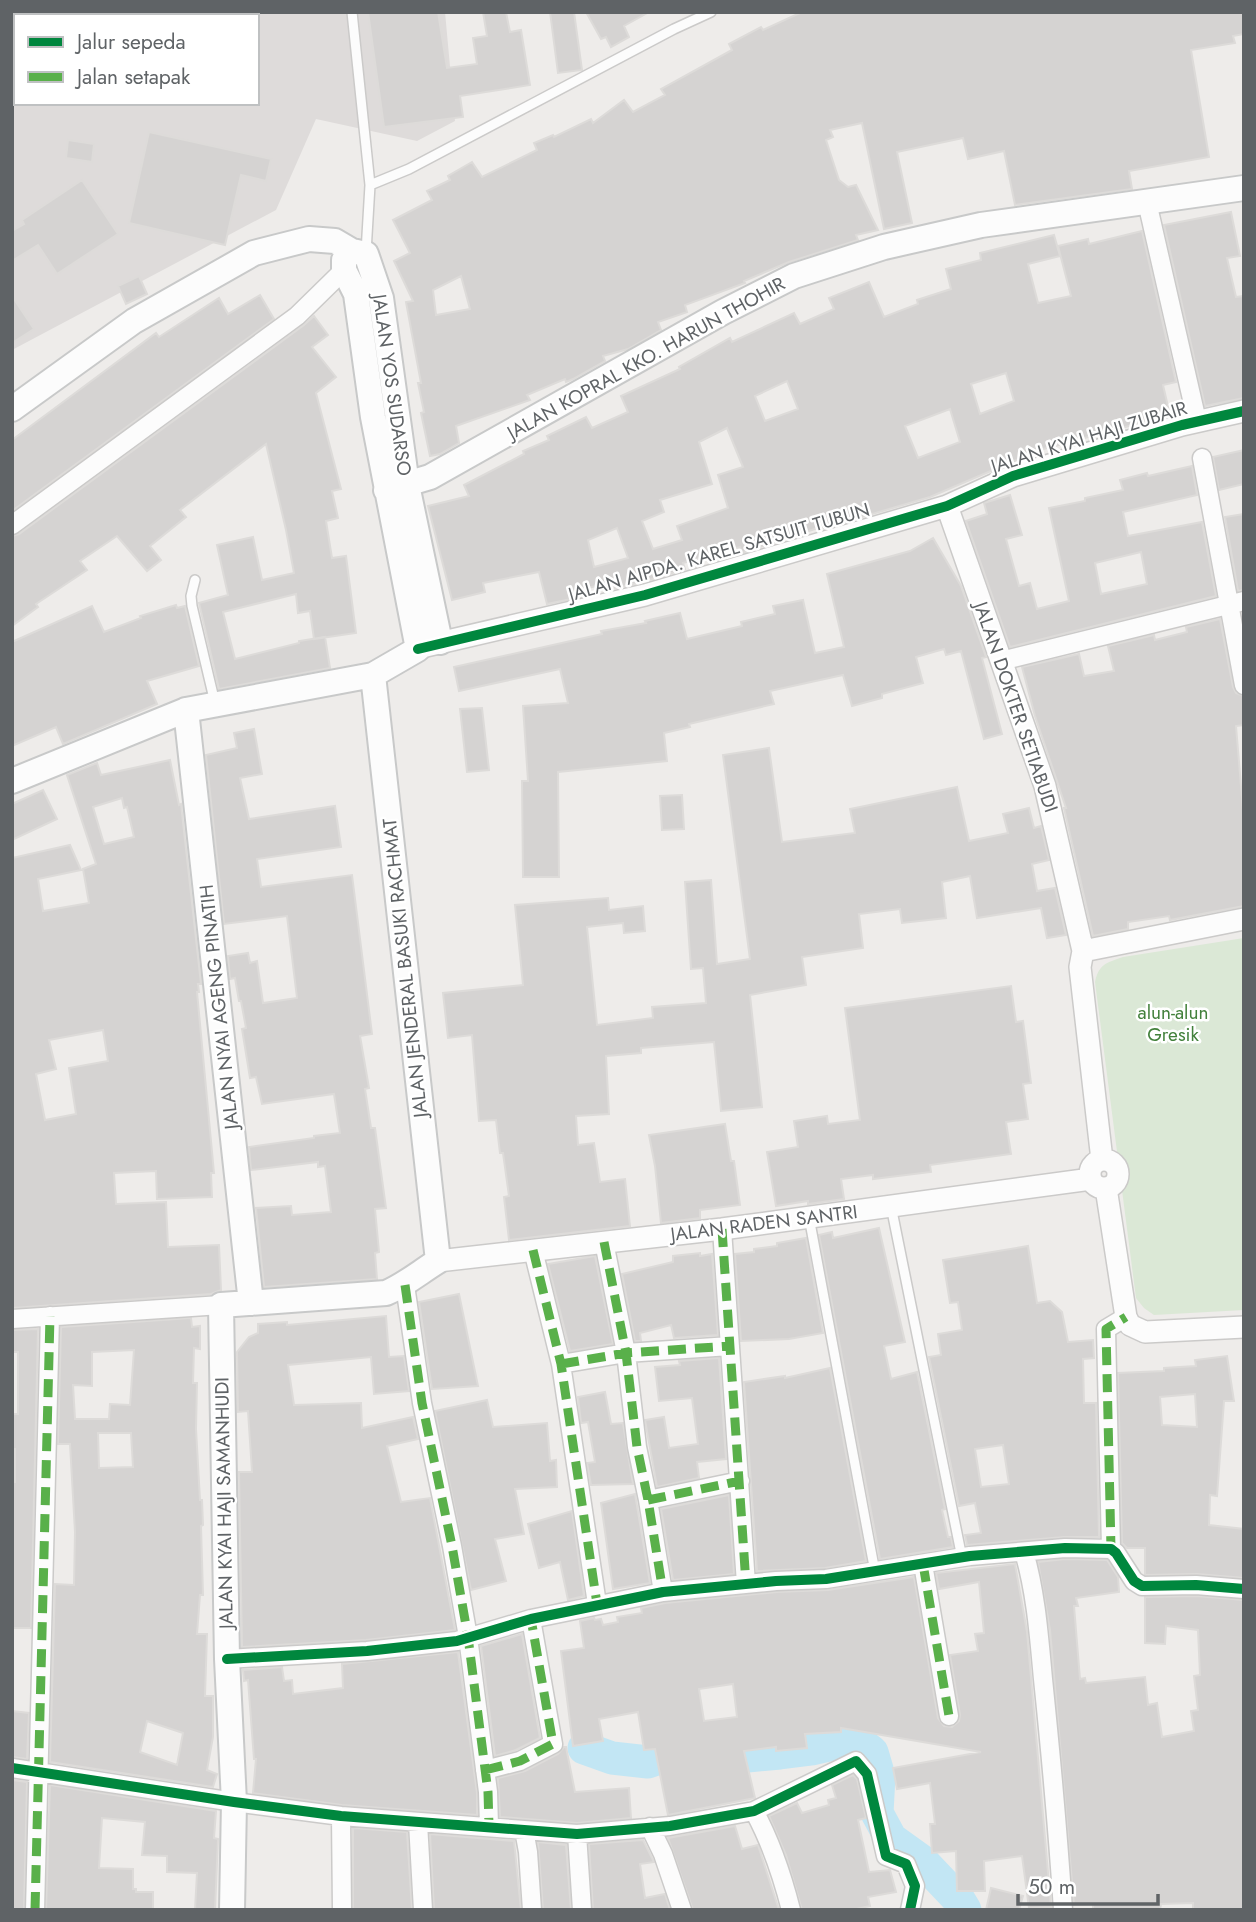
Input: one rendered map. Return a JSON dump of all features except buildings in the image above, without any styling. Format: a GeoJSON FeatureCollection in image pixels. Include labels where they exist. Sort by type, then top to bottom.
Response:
{"type":"FeatureCollection","features":[{"type":"Feature","properties":{"kind":"main road","name":"JALAN KOPRAL KKO. HARUN THOHIR"},"geometry":{"type":"LineString","coordinates":[[396,488],[430,477],[723,312],[794,276],[884,247],[981,225],[1244,188]]}},
{"type":"Feature","properties":{"kind":"main road"},"geometry":{"type":"LineString","coordinates":[[12,409],[134,321],[254,253],[309,239],[335,241],[354,259]]}},
{"type":"Feature","properties":{"kind":"main road","name":"JALAN YOS SUDARSO"},"geometry":{"type":"LineString","coordinates":[[354,259],[356,294],[373,417],[396,488],[429,645]]}},
{"type":"Feature","properties":{"kind":"main road"},"geometry":{"type":"LineString","coordinates":[[12,781],[186,710],[373,675],[429,645]]}},
{"type":"Feature","properties":{"kind":"main road","name":"JALAN JENDERAL BASUKI RACHMAT"},"geometry":{"type":"LineString","coordinates":[[373,675],[438,1261]]}},
{"type":"Feature","properties":{"kind":"main road","name":"JALAN NYAI AGENG PINATIH"},"geometry":{"type":"LineString","coordinates":[[186,710],[251,1303]]}},
{"type":"Feature","properties":{"kind":"main road"},"geometry":{"type":"LineString","coordinates":[[221,1305],[386,1293],[405,1285],[413,1276],[438,1261]]}},
{"type":"Feature","properties":{"kind":"main road","name":"JALAN KYAI HAJI SAMANHUDI"},"geometry":{"type":"LineString","coordinates":[[221,1305],[227,1659],[234,1802],[232,1910]]}},
{"type":"Feature","properties":{"kind":"street"},"geometry":{"type":"LineString","coordinates":[[1147,202],[1197,421]]}},
{"type":"Feature","properties":{"kind":"street"},"geometry":{"type":"LineString","coordinates":[[12,525],[297,316],[354,259]]}},
{"type":"Feature","properties":{"kind":"street","name":"JALAN KYAI HAJI ZUBAIR"},"geometry":{"type":"LineString","coordinates":[[947,506],[1013,476],[1197,421],[1244,411]]}},
{"type":"Feature","properties":{"kind":"street"},"geometry":{"type":"LineString","coordinates":[[1202,458],[1236,602],[1244,685]]}},
{"type":"Feature","properties":{"kind":"street","name":"JALAN AIPDA. KAREL SATSUIT TUBUN"},"geometry":{"type":"LineString","coordinates":[[429,645],[645,595],[947,506]]}},
{"type":"Feature","properties":{"kind":"street","name":"JALAN DOKTER SETIABUDI"},"geometry":{"type":"LineString","coordinates":[[947,506],[1045,786],[1083,951],[1080,967],[1101,1160],[1092,1167],[1098,1183]]}},
{"type":"Feature","properties":{"kind":"street"},"geometry":{"type":"LineString","coordinates":[[1001,662],[1236,602]]}},
{"type":"Feature","properties":{"kind":"street"},"geometry":{"type":"LineString","coordinates":[[1083,951],[1244,919]]}},
{"type":"Feature","properties":{"kind":"street"},"geometry":{"type":"LineString","coordinates":[[1098,1183],[1126,1317],[1130,1325],[1144,1332],[1244,1326]]}},
{"type":"Feature","properties":{"kind":"street","name":"JALAN RADEN SANTRI"},"geometry":{"type":"LineString","coordinates":[[438,1261],[1098,1183]]}},
{"type":"Feature","properties":{"kind":"street"},"geometry":{"type":"LineString","coordinates":[[722,1229],[746,1584]]}},
{"type":"Feature","properties":{"kind":"street"},"geometry":{"type":"LineString","coordinates":[[604,1242],[626,1353],[637,1447],[663,1592]]}},
{"type":"Feature","properties":{"kind":"street"},"geometry":{"type":"LineString","coordinates":[[533,1250],[561,1364],[597,1604]]}},
{"type":"Feature","properties":{"kind":"street"},"geometry":{"type":"LineString","coordinates":[[405,1285],[422,1403],[468,1637],[485,1770],[489,1826]]}},
{"type":"Feature","properties":{"kind":"street"},"geometry":{"type":"LineString","coordinates":[[12,1319],[221,1305]]}},
{"type":"Feature","properties":{"kind":"street"},"geometry":{"type":"LineString","coordinates":[[35,1910],[50,1316]]}},
{"type":"Feature","properties":{"kind":"street"},"geometry":{"type":"LineString","coordinates":[[1111,1549],[1107,1329],[1126,1317]]}},
{"type":"Feature","properties":{"kind":"street"},"geometry":{"type":"LineString","coordinates":[[561,1364],[626,1353],[730,1346]]}},
{"type":"Feature","properties":{"kind":"street"},"geometry":{"type":"LineString","coordinates":[[648,1500],[740,1481]]}},
{"type":"Feature","properties":{"kind":"street"},"geometry":{"type":"LineString","coordinates":[[227,1659],[367,1651],[457,1640],[531,1619],[663,1592],[827,1579],[961,1558],[1065,1548],[1111,1549],[1134,1581],[1142,1586],[1196,1585],[1244,1589]]}},
{"type":"Feature","properties":{"kind":"street"},"geometry":{"type":"LineString","coordinates":[[1024,1552],[1031,1577],[1038,1627],[1063,1910]]}},
{"type":"Feature","properties":{"kind":"street"},"geometry":{"type":"LineString","coordinates":[[923,1564],[949,1716]]}},
{"type":"Feature","properties":{"kind":"street"},"geometry":{"type":"LineString","coordinates":[[485,1770],[520,1761],[553,1744],[531,1619]]}},
{"type":"Feature","properties":{"kind":"street"},"geometry":{"type":"LineString","coordinates":[[12,1768],[341,1816],[577,1834],[670,1826],[754,1811],[856,1761],[867,1774],[886,1856],[906,1864],[915,1886],[910,1910]]}},
{"type":"Feature","properties":{"kind":"street"},"geometry":{"type":"LineString","coordinates":[[754,1811],[779,1868],[791,1910]]}},
{"type":"Feature","properties":{"kind":"street"},"geometry":{"type":"LineString","coordinates":[[341,1816],[342,1910]]}},
{"type":"Feature","properties":{"kind":"street"},"geometry":{"type":"LineString","coordinates":[[418,1823],[423,1910]]}},
{"type":"Feature","properties":{"kind":"street"},"geometry":{"type":"LineString","coordinates":[[650,1827],[663,1854],[682,1910]]}},
{"type":"Feature","properties":{"kind":"street"},"geometry":{"type":"LineString","coordinates":[[524,1830],[532,1910]]}},
{"type":"Feature","properties":{"kind":"street"},"geometry":{"type":"LineString","coordinates":[[577,1834],[582,1910]]}},
{"type":"Feature","properties":{"kind":"lane"},"geometry":{"type":"LineString","coordinates":[[352,12],[370,185],[354,259]]}},
{"type":"Feature","properties":{"kind":"lane"},"geometry":{"type":"LineString","coordinates":[[370,185],[409,169],[711,12]]}},
{"type":"Feature","properties":{"kind":"lane"},"geometry":{"type":"LineString","coordinates":[[195,580],[191,596],[192,606],[216,705]]}},
{"type":"Feature","properties":{"kind":"lane"},"geometry":{"type":"LineString","coordinates":[[891,1206],[961,1558]]}},
{"type":"Feature","properties":{"kind":"lane"},"geometry":{"type":"LineString","coordinates":[[809,1217],[875,1572]]}},
{"type":"Feature","properties":{"kind":"shaded area"},"geometry":{"type":"Polygon","coordinates":[[[12,12],[445,12],[455,121],[417,141],[316,119],[276,210],[12,350],[12,12]]]}},
{"type":"Feature","properties":{"kind":"green space","name":"alun-alun Gresik"},"geometry":{"type":"Polygon","coordinates":[[[1244,938],[1244,1310],[1154,1315],[1136,1298],[1095,982],[1104,965],[1123,957],[1244,938]]]}},
{"type":"Feature","properties":{"kind":"waterway"},"geometry":{"type":"LineString","coordinates":[[584,1748],[612,1758],[648,1762],[665,1756],[704,1756],[717,1759],[780,1753],[855,1739],[872,1752],[879,1776],[877,1813],[891,1839],[923,1862],[965,1910]]}},
{"type":"Feature","properties":{"kind":"marked path"},"geometry":{"type":"LineString","coordinates":[[722,1229],[746,1584]]}},
{"type":"Feature","properties":{"kind":"marked path"},"geometry":{"type":"LineString","coordinates":[[604,1242],[626,1353],[637,1447],[663,1592]]}},
{"type":"Feature","properties":{"kind":"marked path"},"geometry":{"type":"LineString","coordinates":[[533,1250],[561,1364],[597,1604]]}},
{"type":"Feature","properties":{"kind":"marked path"},"geometry":{"type":"LineString","coordinates":[[405,1285],[422,1403],[468,1637],[488,1792],[489,1826]]}},
{"type":"Feature","properties":{"kind":"marked path"},"geometry":{"type":"LineString","coordinates":[[35,1910],[50,1316]]}},
{"type":"Feature","properties":{"kind":"marked path"},"geometry":{"type":"LineString","coordinates":[[1106,1548],[1111,1549],[1106,1329],[1126,1317]]}},
{"type":"Feature","properties":{"kind":"marked path"},"geometry":{"type":"LineString","coordinates":[[561,1364],[626,1353],[730,1346]]}},
{"type":"Feature","properties":{"kind":"marked path"},"geometry":{"type":"LineString","coordinates":[[648,1500],[740,1481]]}},
{"type":"Feature","properties":{"kind":"marked path"},"geometry":{"type":"LineString","coordinates":[[923,1564],[949,1716]]}},
{"type":"Feature","properties":{"kind":"marked path"},"geometry":{"type":"LineString","coordinates":[[485,1770],[520,1761],[553,1744],[531,1619]]}},
{"type":"Feature","properties":{"kind":"cycle path"},"geometry":{"type":"LineString","coordinates":[[418,649],[645,595],[947,506],[1013,476],[1182,425],[1244,411]]}},
{"type":"Feature","properties":{"kind":"cycle path"},"geometry":{"type":"LineString","coordinates":[[227,1659],[367,1651],[457,1641],[531,1619],[663,1592],[826,1579],[970,1556],[1065,1548],[1111,1549],[1134,1581],[1142,1586],[1196,1585],[1244,1589]]}},
{"type":"Feature","properties":{"kind":"cycle path"},"geometry":{"type":"LineString","coordinates":[[12,1768],[341,1816],[577,1834],[670,1826],[754,1811],[856,1761],[867,1774],[886,1856],[906,1864],[915,1886],[910,1910]]}}]}
